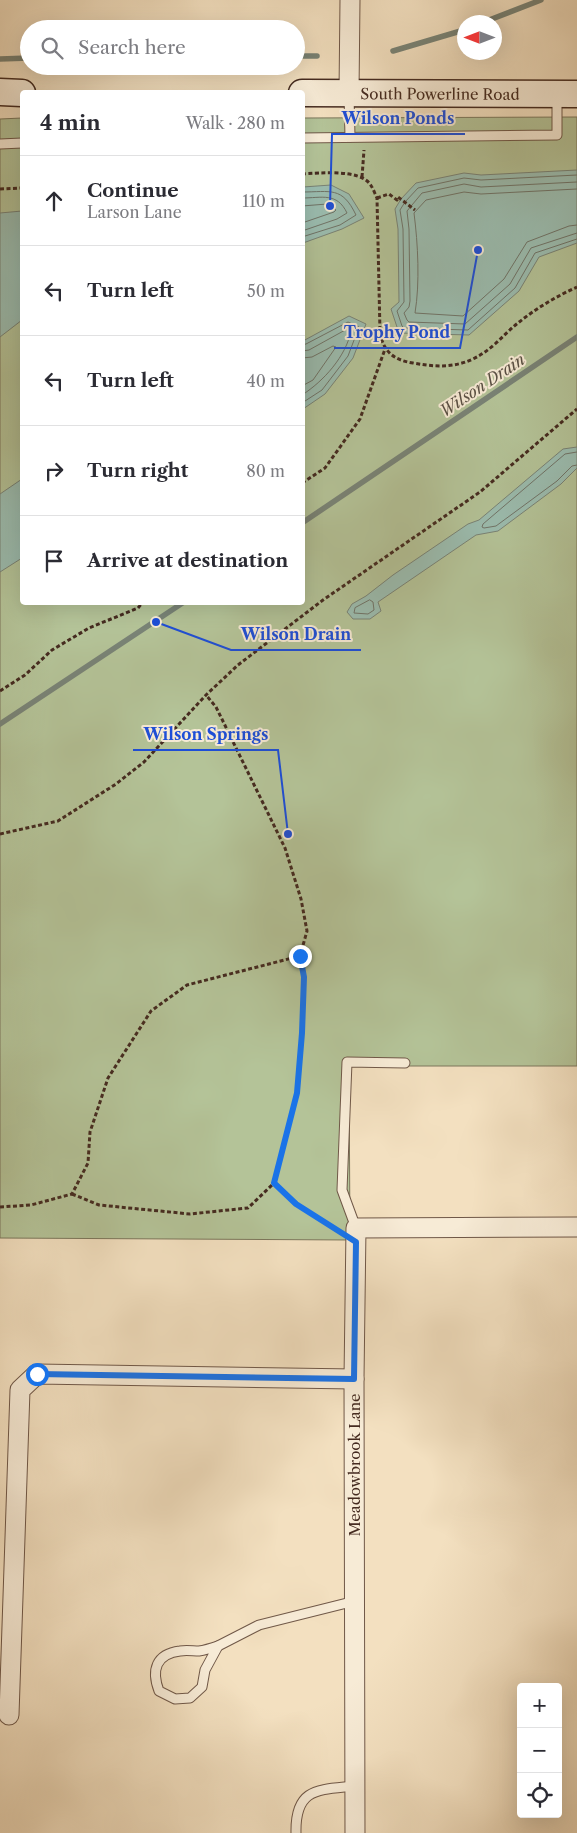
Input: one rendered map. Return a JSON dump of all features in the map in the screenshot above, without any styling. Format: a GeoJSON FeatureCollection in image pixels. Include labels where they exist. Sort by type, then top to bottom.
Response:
{"type":"FeatureCollection","features":[{"type":"Feature","properties":{"kind":"street"},"geometry":{"type":"LineString","coordinates":[[349,93],[350,0]]}},
{"type":"Feature","properties":{"kind":"street"},"geometry":{"type":"LineString","coordinates":[[0,92],[20,92]]}},
{"type":"Feature","properties":{"kind":"street","name":"South Powerline Road"},"geometry":{"type":"LineString","coordinates":[[305,93],[567,94]]}},
{"type":"Feature","properties":{"kind":"street"},"geometry":{"type":"LineString","coordinates":[[356,1235],[577,1227]]}},
{"type":"Feature","properties":{"kind":"street","name":"Meadowbrook Lane"},"geometry":{"type":"LineString","coordinates":[[355,1833],[354,1379],[356,1235]]}},
{"type":"Feature","properties":{"kind":"street"},"geometry":{"type":"LineString","coordinates":[[9,1715],[20,1390],[37,1374],[354,1379]]}},
{"type":"Feature","properties":{"kind":"lane"},"geometry":{"type":"LineString","coordinates":[[349,93],[350,137]]}},
{"type":"Feature","properties":{"kind":"lane"},"geometry":{"type":"LineString","coordinates":[[305,138],[558,135],[567,94]]}},
{"type":"Feature","properties":{"kind":"lane"},"geometry":{"type":"LineString","coordinates":[[0,144],[20,144]]}},
{"type":"Feature","properties":{"kind":"lane"},"geometry":{"type":"LineString","coordinates":[[356,1235],[342,1190],[347,1062],[405,1063]]}},
{"type":"Feature","properties":{"kind":"lane"},"geometry":{"type":"LineString","coordinates":[[218,1646],[205,1670],[202,1687],[190,1698],[175,1699],[159,1691],[154,1678],[156,1665],[163,1656],[180,1651],[199,1651],[218,1646],[259,1625],[355,1601]]}},
{"type":"Feature","properties":{"kind":"lane"},"geometry":{"type":"LineString","coordinates":[[296,1833],[296,1815],[306,1798],[317,1790],[355,1786]]}},
{"type":"Feature","properties":{"kind":"path"},"geometry":{"type":"LineString","coordinates":[[362,177],[364,138]]}},
{"type":"Feature","properties":{"kind":"path"},"geometry":{"type":"LineString","coordinates":[[305,174],[351,175],[362,177],[370,184],[377,198],[380,332],[382,344],[389,353],[405,362],[427,366],[457,366],[474,359],[537,309],[577,287]]}},
{"type":"Feature","properties":{"kind":"path"},"geometry":{"type":"LineString","coordinates":[[0,189],[20,188]]}},
{"type":"Feature","properties":{"kind":"path"},"geometry":{"type":"LineString","coordinates":[[377,198],[389,194],[397,200],[398,197],[415,210]]}},
{"type":"Feature","properties":{"kind":"path"},"geometry":{"type":"LineString","coordinates":[[305,481],[325,468],[360,419],[385,348]]}},
{"type":"Feature","properties":{"kind":"path"},"geometry":{"type":"LineString","coordinates":[[0,834],[58,821],[116,784],[144,762],[206,695],[238,665],[273,637],[480,492],[577,409]]}},
{"type":"Feature","properties":{"kind":"path"},"geometry":{"type":"LineString","coordinates":[[570,416],[577,418]]}},
{"type":"Feature","properties":{"kind":"path"},"geometry":{"type":"LineString","coordinates":[[0,691],[25,675],[52,650],[89,628],[138,608],[140,605]]}},
{"type":"Feature","properties":{"kind":"path"},"geometry":{"type":"LineString","coordinates":[[0,1208],[31,1205],[72,1194],[99,1205],[190,1214],[248,1208],[274,1183],[297,1093],[303,1024],[304,977],[300,956],[307,931],[301,899],[285,848],[216,707],[206,695]]}},
{"type":"Feature","properties":{"kind":"path"},"geometry":{"type":"LineString","coordinates":[[72,1194],[88,1164],[90,1132],[108,1078],[151,1011],[187,984],[300,956]]}},
{"type":"Feature","properties":{"kind":"path"},"geometry":{"type":"LineString","coordinates":[[274,1183],[296,1204],[356,1235]]}},
{"type":"Feature","properties":{"kind":"shaded area"},"geometry":{"type":"Polygon","coordinates":[[[577,117],[577,1066],[349,1066],[350,1240],[0,1238],[0,119],[20,118],[20,605],[305,605],[305,118],[577,117]]]}},
{"type":"Feature","properties":{"kind":"water"},"geometry":{"type":"Polygon","coordinates":[[[577,170],[577,243],[539,257],[519,291],[469,335],[399,333],[391,309],[399,302],[398,229],[395,209],[401,199],[416,183],[464,173],[481,175],[577,170]]]}},
{"type":"Feature","properties":{"kind":"water"},"geometry":{"type":"Polygon","coordinates":[[[331,185],[349,194],[364,218],[342,229],[305,242],[305,187],[331,185]]]}},
{"type":"Feature","properties":{"kind":"water"},"geometry":{"type":"Polygon","coordinates":[[[20,211],[20,322],[0,337],[0,213],[20,211]]]}},
{"type":"Feature","properties":{"kind":"water"},"geometry":{"type":"Polygon","coordinates":[[[349,316],[366,324],[353,358],[325,394],[305,408],[305,340],[349,316]]]}},
{"type":"Feature","properties":{"kind":"water"},"geometry":{"type":"Polygon","coordinates":[[[577,447],[577,468],[561,484],[498,531],[476,535],[378,602],[381,611],[370,619],[353,619],[347,612],[352,604],[366,596],[393,575],[468,524],[479,520],[563,449],[577,447]]]}},
{"type":"Feature","properties":{"kind":"water"},"geometry":{"type":"Polygon","coordinates":[[[20,480],[20,559],[0,572],[0,494],[20,480]]]}},
{"type":"Feature","properties":{"kind":"waterway"},"geometry":{"type":"LineString","coordinates":[[502,15],[541,0]]}},
{"type":"Feature","properties":{"kind":"waterway"},"geometry":{"type":"LineString","coordinates":[[393,51],[457,32]]}},
{"type":"Feature","properties":{"kind":"waterway"},"geometry":{"type":"LineString","coordinates":[[305,56],[317,56]]}},
{"type":"Feature","properties":{"kind":"waterway"},"geometry":{"type":"LineString","coordinates":[[0,59],[20,58]]}},
{"type":"Feature","properties":{"kind":"waterway","name":"Wilson Drain"},"geometry":{"type":"LineString","coordinates":[[305,521],[577,337]]}},
{"type":"Feature","properties":{"kind":"waterway","name":"Wilson Drain"},"geometry":{"type":"LineString","coordinates":[[0,724],[179,605]]}},
{"type":"Feature","properties":{"kind":"place","name":"Wilson Ponds"},"geometry":{"type":"Point","coordinates":[330,206]}},
{"type":"Feature","properties":{"kind":"place","name":"Trophy Pond"},"geometry":{"type":"Point","coordinates":[478,250]}},
{"type":"Feature","properties":{"kind":"place","name":"Wilson Drain"},"geometry":{"type":"Point","coordinates":[156,622]}},
{"type":"Feature","properties":{"kind":"place","name":"Wilson Springs"},"geometry":{"type":"Point","coordinates":[288,834]}},
{"type":"Feature","properties":{"kind":"route"},"geometry":{"type":"LineString","coordinates":[[37,1374],[354,1379],[356,1242],[296,1204],[274,1183],[297,1093],[304,977],[300,956]]}}]}
